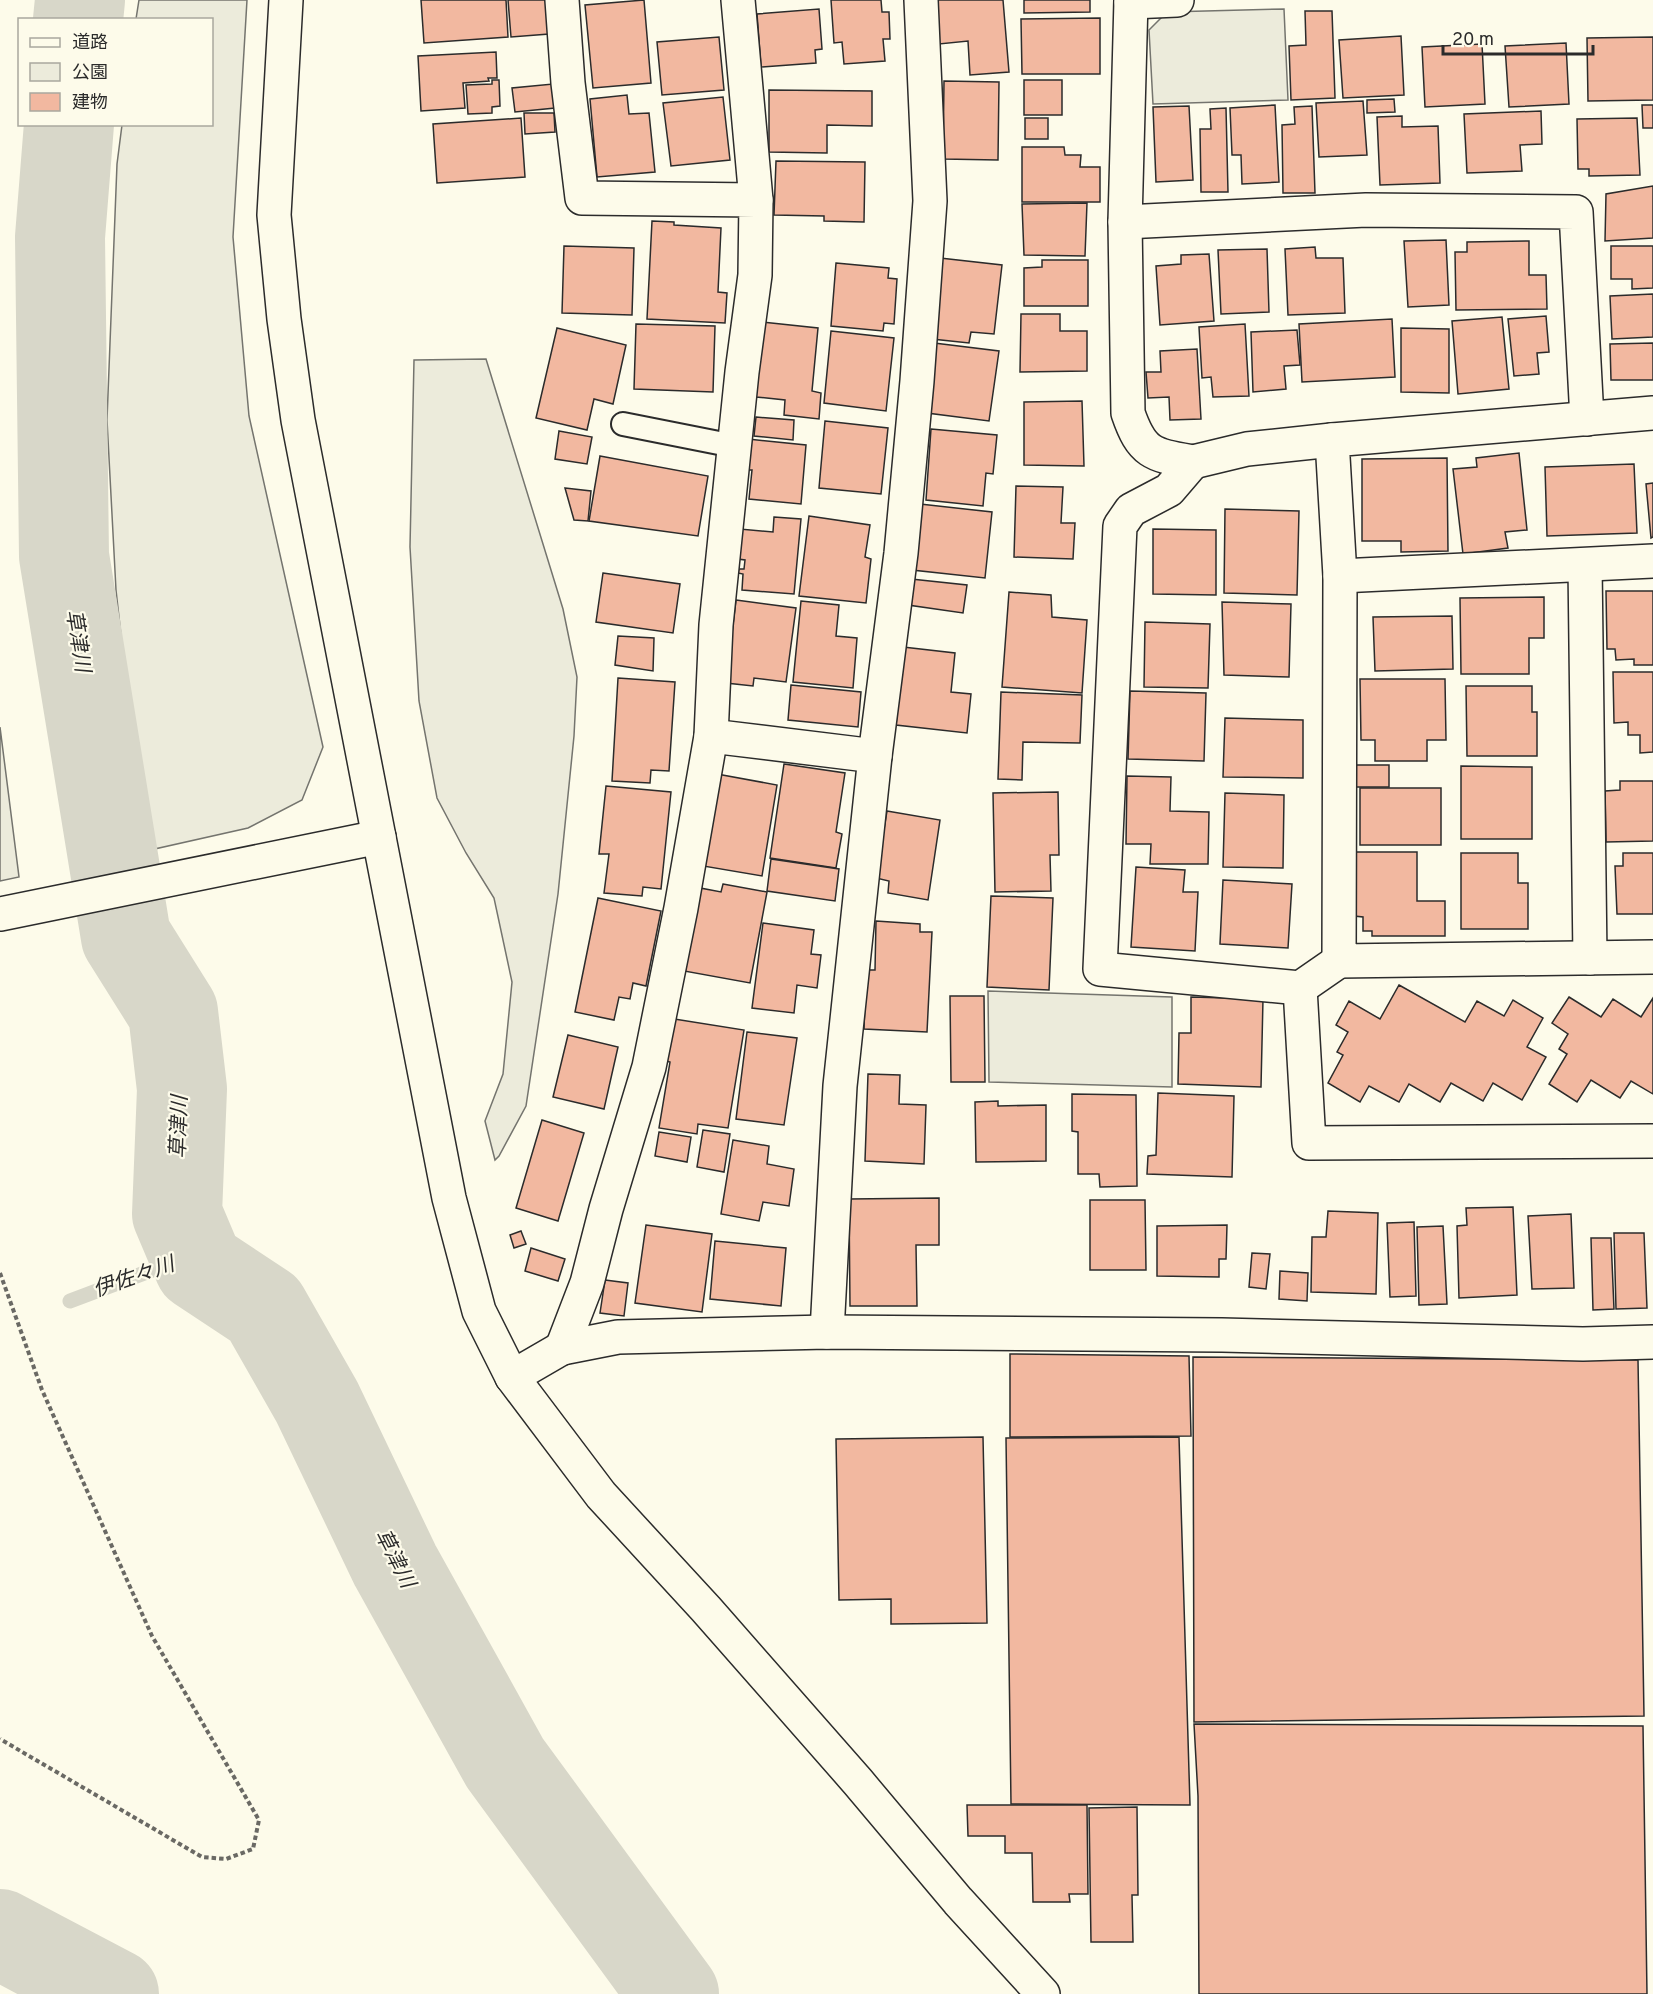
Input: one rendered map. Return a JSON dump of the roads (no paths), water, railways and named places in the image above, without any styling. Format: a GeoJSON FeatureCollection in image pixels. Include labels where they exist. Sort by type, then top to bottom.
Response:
{"type":"FeatureCollection","features":[{"type":"Feature","properties":{"kind":"street"},"geometry":{"type":"LineString","coordinates":[[286,0],[274,215],[284,319],[298,420],[449,1198],[479,1311],[512,1377],[601,1495],[706,1609],[858,1782],[958,1901],[1043,1994]]}},
{"type":"Feature","properties":{"kind":"street"},"geometry":{"type":"LineString","coordinates":[[562,0],[568,83],[582,198],[756,200]]}},
{"type":"Feature","properties":{"kind":"street"},"geometry":{"type":"LineString","coordinates":[[562,1348],[587,1283],[606,1209],[649,1067],[681,909],[711,736],[716,625],[742,372],[755,274],[756,200],[738,0]]}},
{"type":"Feature","properties":{"kind":"street"},"geometry":{"type":"LineString","coordinates":[[827,1332],[840,1086],[875,756],[901,553],[917,381],[930,201],[921,0]]}},
{"type":"Feature","properties":{"kind":"street"},"geometry":{"type":"LineString","coordinates":[[1177,0],[1131,1],[1125,222],[1128,413],[1142,444],[1158,456],[1193,462],[1247,449],[1653,413]]}},
{"type":"Feature","properties":{"kind":"street"},"geometry":{"type":"LineString","coordinates":[[1125,222],[1366,210],[1576,212],[1587,419]]}},
{"type":"Feature","properties":{"kind":"street"},"geometry":{"type":"LineString","coordinates":[[1332,440],[1340,576],[1339,961]]}},
{"type":"Feature","properties":{"kind":"street"},"geometry":{"type":"LineString","coordinates":[[1193,462],[1169,490],[1131,510],[1120,526],[1100,969],[1300,988],[1339,961],[1653,957]]}},
{"type":"Feature","properties":{"kind":"street"},"geometry":{"type":"LineString","coordinates":[[1340,576],[1653,561]]}},
{"type":"Feature","properties":{"kind":"street"},"geometry":{"type":"LineString","coordinates":[[1585,565],[1590,958]]}},
{"type":"Feature","properties":{"kind":"street"},"geometry":{"type":"LineString","coordinates":[[711,736],[875,756]]}},
{"type":"Feature","properties":{"kind":"street"},"geometry":{"type":"LineString","coordinates":[[0,914],[379,837]]}},
{"type":"Feature","properties":{"kind":"street"},"geometry":{"type":"LineString","coordinates":[[1300,988],[1309,1143],[1653,1141]]}},
{"type":"Feature","properties":{"kind":"street"},"geometry":{"type":"LineString","coordinates":[[512,1377],[562,1348],[618,1336],[827,1332],[1222,1335],[1583,1344],[1653,1342]]}},
{"type":"Feature","properties":{"kind":"lane"},"geometry":{"type":"LineString","coordinates":[[623,424],[734,446]]}},
{"type":"Feature","properties":{"kind":"waterway","name":"草津川"},"geometry":{"type":"LineString","coordinates":[[78,18],[80,0]]}},
{"type":"Feature","properties":{"kind":"waterway","name":"草津川"},"geometry":{"type":"LineString","coordinates":[[69,126],[60,237],[64,556],[126,937],[173,1012],[182,1089],[177,1214],[199,1266],[264,1309],[317,1402],[395,1565],[505,1763],[674,1994]]}},
{"type":"Feature","properties":{"kind":"waterway","name":"伊佐々川"},"geometry":{"type":"LineString","coordinates":[[70,1301],[179,1260],[199,1266]]}},
{"type":"Feature","properties":{"kind":"waterway"},"geometry":{"type":"LineString","coordinates":[[0,1934],[114,1994]]}}]}
